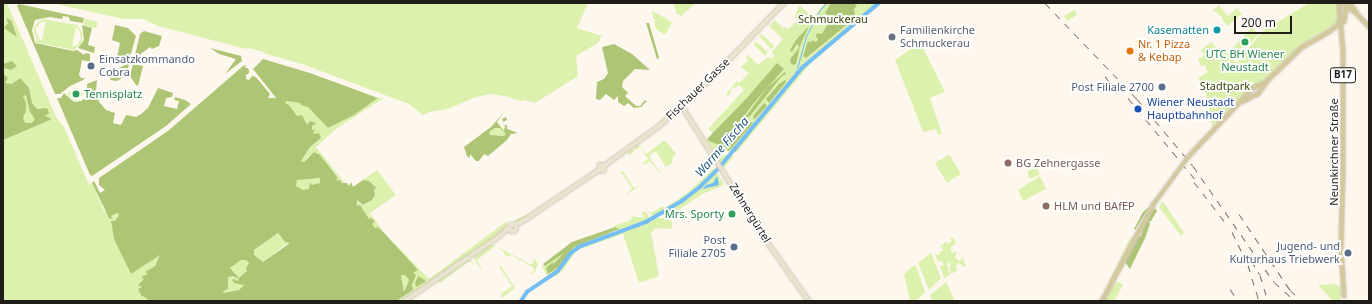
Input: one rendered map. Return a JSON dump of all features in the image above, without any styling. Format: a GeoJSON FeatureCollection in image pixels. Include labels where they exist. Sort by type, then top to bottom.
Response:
{"type":"FeatureCollection","features":[{"type":"Feature","properties":{"kind":"main road","name":"Fischauer Gasse"},"geometry":{"type":"LineString","coordinates":[[405,301],[510,230],[510,225],[515,226],[527,219],[599,170],[600,165],[604,166],[647,136],[701,89],[784,3]]}},
{"type":"Feature","properties":{"kind":"main road"},"geometry":{"type":"LineString","coordinates":[[1340,3],[1348,4],[1369,27]]}},
{"type":"Feature","properties":{"kind":"main road","name":"Neunkirchner Straße"},"geometry":{"type":"LineString","coordinates":[[1340,3],[1343,14],[1341,34],[1343,42]]}},
{"type":"Feature","properties":{"kind":"main road"},"geometry":{"type":"LineString","coordinates":[[1348,4],[1357,14]]}},
{"type":"Feature","properties":{"kind":"main road","name":"Neunkirchner Straße"},"geometry":{"type":"LineString","coordinates":[[1343,14],[1348,4]]}},
{"type":"Feature","properties":{"kind":"main road"},"geometry":{"type":"LineString","coordinates":[[1242,102],[1260,92],[1267,82],[1304,46],[1342,25],[1343,14],[1348,10],[1352,10]]}},
{"type":"Feature","properties":{"kind":"main road","name":"Neunkirchner Straße"},"geometry":{"type":"LineString","coordinates":[[1342,25],[1344,301]]}},
{"type":"Feature","properties":{"kind":"main road"},"geometry":{"type":"LineString","coordinates":[[1331,31],[1339,31],[1341,34]]}},
{"type":"Feature","properties":{"kind":"main road"},"geometry":{"type":"LineString","coordinates":[[1102,301],[1153,205],[1181,166],[1218,123],[1242,102],[1255,87],[1267,82]]}},
{"type":"Feature","properties":{"kind":"main road"},"geometry":{"type":"LineString","coordinates":[[1255,87],[1259,89],[1260,92]]}},
{"type":"Feature","properties":{"kind":"main road","name":"Zehnergürtel"},"geometry":{"type":"LineString","coordinates":[[682,106],[764,241],[808,301]]}},
{"type":"Feature","properties":{"kind":"green space"},"geometry":{"type":"Polygon","coordinates":[[[3,3],[7,3],[56,117],[64,127],[89,185],[92,183],[104,211],[110,216],[117,213],[119,215],[115,221],[111,221],[114,239],[131,274],[160,255],[155,266],[146,272],[149,274],[141,277],[145,279],[141,285],[143,296],[150,301],[3,301],[3,3]]]}},
{"type":"Feature","properties":{"kind":"green space"},"geometry":{"type":"Polygon","coordinates":[[[51,3],[588,3],[577,28],[602,36],[598,43],[576,56],[578,76],[535,103],[490,94],[476,97],[448,109],[429,112],[423,115],[409,104],[302,64],[266,54],[264,52],[248,48],[246,49],[158,26],[143,19],[124,19],[51,3]]]}},
{"type":"Feature","properties":{"kind":"green space"},"geometry":{"type":"Polygon","coordinates":[[[673,3],[696,3],[681,16],[677,14],[673,3]]]}},
{"type":"Feature","properties":{"kind":"green space","name":"Schmuckerau"},"geometry":{"type":"Polygon","coordinates":[[[825,3],[882,3],[811,63],[737,152],[735,152],[803,69],[861,17],[798,71],[732,152],[713,149],[707,140],[713,133],[708,129],[744,90],[739,85],[736,88],[733,87],[728,96],[726,94],[737,81],[739,83],[749,73],[741,67],[748,60],[746,57],[748,55],[758,65],[768,57],[771,59],[774,56],[772,52],[783,39],[769,26],[775,20],[783,28],[785,27],[788,29],[797,20],[795,16],[799,5],[813,17],[825,3]]]}},
{"type":"Feature","properties":{"kind":"green space"},"geometry":{"type":"Polygon","coordinates":[[[831,3],[854,3],[857,6],[854,8],[855,18],[806,58],[803,56],[808,41],[811,43],[812,40],[816,42],[818,39],[816,37],[817,33],[822,34],[831,18],[825,13],[831,3]]]}},
{"type":"Feature","properties":{"kind":"green space","name":"Stadtpark"},"geometry":{"type":"Polygon","coordinates":[[[1309,3],[1337,3],[1339,14],[1337,24],[1299,47],[1264,81],[1252,87],[1243,98],[1212,126],[1206,94],[1198,78],[1208,72],[1205,65],[1201,66],[1198,59],[1205,55],[1201,50],[1212,42],[1220,54],[1225,50],[1236,63],[1263,31],[1309,3]]]}},
{"type":"Feature","properties":{"kind":"green space"},"geometry":{"type":"Polygon","coordinates":[[[19,4],[84,18],[83,23],[70,21],[69,17],[63,16],[62,19],[50,17],[35,20],[32,30],[35,43],[73,51],[77,50],[84,55],[85,53],[90,54],[90,62],[82,60],[79,75],[81,78],[85,78],[83,80],[70,86],[60,94],[55,94],[17,6],[19,4]]]}},
{"type":"Feature","properties":{"kind":"green space"},"geometry":{"type":"Polygon","coordinates":[[[1219,5],[1228,16],[1237,8],[1242,14],[1227,26],[1222,19],[1223,18],[1213,10],[1219,5]]]}},
{"type":"Feature","properties":{"kind":"green space"},"geometry":{"type":"Polygon","coordinates":[[[1074,10],[1077,15],[1067,21],[1064,16],[1074,10]]]}},
{"type":"Feature","properties":{"kind":"green space"},"geometry":{"type":"Polygon","coordinates":[[[652,11],[672,22],[665,35],[656,29],[652,11]]]}},
{"type":"Feature","properties":{"kind":"green space"},"geometry":{"type":"Polygon","coordinates":[[[861,17],[862,18],[803,69],[735,152],[732,152],[798,71],[861,17]]]}},
{"type":"Feature","properties":{"kind":"green space"},"geometry":{"type":"Polygon","coordinates":[[[6,18],[11,20],[17,37],[4,28],[8,23],[6,18]]]}},
{"type":"Feature","properties":{"kind":"green space"},"geometry":{"type":"Polygon","coordinates":[[[43,19],[77,25],[83,34],[81,43],[74,50],[35,42],[37,40],[34,33],[34,28],[37,23],[43,19]],[[46,21],[40,23],[36,28],[37,35],[41,41],[42,40],[46,21]],[[76,27],[72,47],[77,45],[81,39],[80,32],[76,27]]]}},
{"type":"Feature","properties":{"kind":"green space"},"geometry":{"type":"Polygon","coordinates":[[[85,19],[98,22],[96,28],[84,25],[85,19]]]}},
{"type":"Feature","properties":{"kind":"green space"},"geometry":{"type":"Polygon","coordinates":[[[646,23],[649,23],[659,58],[657,59],[646,23]]]}},
{"type":"Feature","properties":{"kind":"green space"},"geometry":{"type":"Polygon","coordinates":[[[82,25],[92,28],[88,45],[95,47],[94,53],[78,48],[84,40],[82,25]]]}},
{"type":"Feature","properties":{"kind":"green space"},"geometry":{"type":"Polygon","coordinates":[[[115,25],[128,28],[136,36],[130,57],[125,59],[117,57],[120,43],[112,40],[115,25]]]}},
{"type":"Feature","properties":{"kind":"green space"},"geometry":{"type":"Polygon","coordinates":[[[809,26],[800,46],[796,64],[792,65],[790,61],[799,48],[798,44],[792,52],[790,50],[796,40],[809,26]]]}},
{"type":"Feature","properties":{"kind":"green space","name":"UTC BH Wiener Neustadt"},"geometry":{"type":"Polygon","coordinates":[[[1252,27],[1259,34],[1238,57],[1230,51],[1252,27]]]}},
{"type":"Feature","properties":{"kind":"green space"},"geometry":{"type":"Polygon","coordinates":[[[144,31],[162,36],[159,46],[152,49],[150,47],[134,59],[140,34],[144,31]]]}},
{"type":"Feature","properties":{"kind":"green space"},"geometry":{"type":"Polygon","coordinates":[[[762,34],[774,46],[771,49],[759,36],[762,34]]]}},
{"type":"Feature","properties":{"kind":"green space"},"geometry":{"type":"Polygon","coordinates":[[[755,41],[768,52],[765,56],[754,45],[755,41]]]}},
{"type":"Feature","properties":{"kind":"green space"},"geometry":{"type":"Polygon","coordinates":[[[614,44],[632,54],[650,70],[635,69],[623,81],[622,87],[628,93],[625,96],[636,106],[640,106],[645,100],[647,101],[641,107],[634,108],[628,103],[624,106],[618,102],[618,96],[614,100],[606,94],[600,100],[596,99],[597,82],[604,79],[608,73],[602,47],[614,44]]]}},
{"type":"Feature","properties":{"kind":"green space"},"geometry":{"type":"Polygon","coordinates":[[[915,46],[917,48],[922,46],[945,92],[930,98],[942,134],[939,135],[936,129],[923,132],[895,60],[915,46]]]}},
{"type":"Feature","properties":{"kind":"green space"},"geometry":{"type":"Polygon","coordinates":[[[210,48],[241,56],[242,61],[225,74],[236,59],[219,54],[210,48]]]}},
{"type":"Feature","properties":{"kind":"green space"},"geometry":{"type":"Polygon","coordinates":[[[263,59],[310,73],[378,98],[354,115],[328,128],[308,107],[301,105],[300,103],[287,101],[285,103],[289,105],[297,116],[302,115],[307,125],[310,121],[316,123],[312,126],[312,130],[315,129],[313,134],[319,133],[321,138],[310,147],[301,161],[304,162],[314,152],[320,155],[337,177],[337,181],[340,180],[342,183],[347,183],[349,186],[351,182],[353,187],[363,180],[369,181],[377,188],[374,189],[375,195],[372,200],[363,205],[357,200],[357,206],[360,205],[369,219],[371,218],[375,221],[372,224],[375,228],[378,227],[418,270],[413,273],[416,275],[412,285],[413,290],[396,301],[150,301],[143,296],[142,297],[138,289],[142,287],[138,285],[144,279],[141,277],[148,274],[145,272],[155,266],[160,255],[131,274],[114,239],[111,221],[115,221],[119,215],[117,213],[111,216],[113,219],[109,218],[92,183],[94,181],[100,193],[105,190],[99,185],[99,178],[168,131],[243,66],[246,65],[245,68],[248,68],[249,71],[246,75],[246,79],[249,80],[252,76],[256,77],[270,94],[268,98],[276,98],[253,69],[263,59]],[[320,178],[297,180],[296,186],[303,190],[309,189],[310,182],[312,185],[320,183],[320,178]],[[278,233],[254,250],[254,255],[263,262],[290,243],[285,242],[278,233]],[[241,260],[230,268],[239,278],[247,271],[246,268],[249,263],[246,260],[241,260]],[[401,275],[404,292],[409,280],[405,275],[401,275]],[[233,276],[228,277],[228,289],[223,291],[224,293],[239,290],[244,285],[234,283],[232,280],[234,279],[237,281],[239,279],[233,276]]]}},
{"type":"Feature","properties":{"kind":"green space"},"geometry":{"type":"Polygon","coordinates":[[[12,61],[17,66],[11,70],[4,68],[3,72],[3,64],[12,61]]]}},
{"type":"Feature","properties":{"kind":"green space"},"geometry":{"type":"Polygon","coordinates":[[[129,63],[127,75],[117,81],[110,80],[113,71],[129,63]]]}},
{"type":"Feature","properties":{"kind":"green space"},"geometry":{"type":"Polygon","coordinates":[[[777,63],[784,69],[753,104],[722,146],[709,141],[707,139],[746,99],[777,63]]]}},
{"type":"Feature","properties":{"kind":"green space"},"geometry":{"type":"Polygon","coordinates":[[[133,64],[143,66],[138,86],[130,76],[133,64]]]}},
{"type":"Feature","properties":{"kind":"green space"},"geometry":{"type":"Polygon","coordinates":[[[785,72],[786,74],[781,77],[750,116],[746,118],[745,124],[734,135],[732,135],[767,88],[785,72]]]}},
{"type":"Feature","properties":{"kind":"green space"},"geometry":{"type":"Polygon","coordinates":[[[3,73],[8,78],[5,83],[12,84],[20,78],[29,88],[32,103],[37,109],[47,108],[49,113],[45,116],[51,118],[50,120],[3,140],[3,73]],[[26,95],[23,96],[26,103],[26,110],[23,118],[25,123],[32,123],[35,119],[30,112],[26,95]]]}},
{"type":"Feature","properties":{"kind":"green space"},"geometry":{"type":"Polygon","coordinates":[[[97,80],[96,90],[99,102],[106,110],[115,113],[113,123],[121,125],[126,115],[136,117],[141,114],[148,108],[158,88],[173,93],[172,97],[166,98],[164,106],[177,109],[179,101],[174,100],[175,97],[185,100],[191,104],[166,126],[92,176],[90,175],[57,98],[61,98],[64,93],[74,102],[81,101],[87,97],[87,84],[97,80]]]}},
{"type":"Feature","properties":{"kind":"green space"},"geometry":{"type":"Polygon","coordinates":[[[785,80],[786,82],[769,103],[766,99],[779,84],[785,80]]]}},
{"type":"Feature","properties":{"kind":"green space","name":"Tennisplatz"},"geometry":{"type":"Polygon","coordinates":[[[76,87],[84,94],[75,101],[67,94],[76,87]]]}},
{"type":"Feature","properties":{"kind":"green space"},"geometry":{"type":"Polygon","coordinates":[[[378,98],[384,98],[336,129],[316,147],[345,183],[337,181],[308,156],[304,162],[301,161],[310,147],[321,138],[313,135],[314,129],[312,130],[312,126],[315,124],[307,125],[293,112],[289,105],[284,103],[287,101],[300,103],[308,107],[328,128],[354,115],[378,98]]]}},
{"type":"Feature","properties":{"kind":"green space"},"geometry":{"type":"Polygon","coordinates":[[[764,103],[767,106],[754,120],[753,116],[764,103]]]}},
{"type":"Feature","properties":{"kind":"green space"},"geometry":{"type":"Polygon","coordinates":[[[504,112],[497,122],[504,131],[504,125],[507,125],[507,129],[518,133],[511,134],[507,140],[488,156],[484,154],[479,161],[476,161],[470,154],[470,158],[467,156],[464,147],[491,127],[504,112]],[[495,128],[489,132],[490,135],[504,136],[506,134],[500,128],[495,128]]]}},
{"type":"Feature","properties":{"kind":"green space"},"geometry":{"type":"Polygon","coordinates":[[[506,117],[507,120],[503,122],[502,119],[506,117]]]}},
{"type":"Feature","properties":{"kind":"green space"},"geometry":{"type":"Polygon","coordinates":[[[750,122],[753,123],[729,151],[723,147],[734,140],[750,122]]]}},
{"type":"Feature","properties":{"kind":"green space"},"geometry":{"type":"Polygon","coordinates":[[[495,128],[500,128],[506,134],[504,136],[490,135],[489,132],[495,128]]]}},
{"type":"Feature","properties":{"kind":"green space"},"geometry":{"type":"Polygon","coordinates":[[[646,138],[636,147],[639,145],[646,154],[665,140],[676,154],[673,157],[672,163],[666,167],[656,151],[649,156],[659,171],[665,168],[659,172],[650,161],[644,165],[643,163],[648,159],[640,147],[636,150],[635,148],[632,150],[635,150],[630,155],[628,154],[628,152],[646,138]]]}},
{"type":"Feature","properties":{"kind":"green space"},"geometry":{"type":"Polygon","coordinates":[[[718,155],[734,156],[724,168],[720,164],[717,157],[718,155]]]}},
{"type":"Feature","properties":{"kind":"green space"},"geometry":{"type":"Polygon","coordinates":[[[948,155],[961,174],[947,183],[935,163],[948,155]]]}},
{"type":"Feature","properties":{"kind":"green space"},"geometry":{"type":"Polygon","coordinates":[[[1036,167],[1040,174],[1030,179],[1027,172],[1036,167]]]}},
{"type":"Feature","properties":{"kind":"green space"},"geometry":{"type":"Polygon","coordinates":[[[714,168],[724,184],[722,186],[702,194],[674,213],[656,216],[651,215],[646,208],[651,213],[663,206],[665,208],[687,193],[714,168]]]}},
{"type":"Feature","properties":{"kind":"green space"},"geometry":{"type":"Polygon","coordinates":[[[377,170],[396,195],[370,213],[386,235],[378,227],[375,228],[357,207],[357,200],[361,204],[365,205],[375,195],[374,189],[377,188],[374,184],[363,180],[377,170]]]}},
{"type":"Feature","properties":{"kind":"green space"},"geometry":{"type":"Polygon","coordinates":[[[623,171],[634,188],[644,183],[625,195],[632,188],[621,172],[623,171]]]}},
{"type":"Feature","properties":{"kind":"green space"},"geometry":{"type":"Polygon","coordinates":[[[1040,176],[1046,189],[1023,201],[1018,190],[1040,176]]]}},
{"type":"Feature","properties":{"kind":"green space"},"geometry":{"type":"Polygon","coordinates":[[[320,178],[320,183],[312,186],[310,182],[309,189],[303,190],[296,186],[297,180],[320,178]]]}},
{"type":"Feature","properties":{"kind":"green space"},"geometry":{"type":"Polygon","coordinates":[[[580,180],[517,223],[515,220],[532,212],[580,180]]]}},
{"type":"Feature","properties":{"kind":"green space"},"geometry":{"type":"Polygon","coordinates":[[[1163,201],[1184,233],[1181,236],[1159,207],[1163,201]]]}},
{"type":"Feature","properties":{"kind":"green space"},"geometry":{"type":"Polygon","coordinates":[[[1150,206],[1135,230],[1134,229],[1143,212],[1150,206]]]}},
{"type":"Feature","properties":{"kind":"green space"},"geometry":{"type":"Polygon","coordinates":[[[1154,207],[1157,211],[1149,222],[1150,224],[1145,238],[1130,269],[1125,262],[1138,237],[1141,236],[1143,228],[1154,207]]]}},
{"type":"Feature","properties":{"kind":"green space"},"geometry":{"type":"Polygon","coordinates":[[[645,211],[650,218],[671,218],[672,229],[655,228],[654,231],[651,232],[659,276],[639,283],[623,234],[580,249],[574,254],[563,270],[556,276],[549,278],[542,267],[541,265],[544,266],[563,252],[564,253],[547,269],[577,245],[618,230],[614,226],[631,220],[632,216],[643,218],[644,216],[641,214],[645,211]]]}},
{"type":"Feature","properties":{"kind":"green space"},"geometry":{"type":"Polygon","coordinates":[[[507,221],[506,230],[402,301],[396,301],[413,290],[412,285],[415,275],[392,241],[429,279],[507,221]]]}},
{"type":"Feature","properties":{"kind":"green space"},"geometry":{"type":"Polygon","coordinates":[[[1141,224],[1111,282],[1109,281],[1130,238],[1134,236],[1141,224]]]}},
{"type":"Feature","properties":{"kind":"green space"},"geometry":{"type":"Polygon","coordinates":[[[615,227],[619,229],[574,247],[560,266],[548,274],[546,268],[553,262],[553,264],[564,253],[545,266],[543,264],[572,242],[615,227]]]}},
{"type":"Feature","properties":{"kind":"green space"},"geometry":{"type":"Polygon","coordinates":[[[278,233],[285,242],[290,243],[285,245],[263,262],[253,255],[254,250],[278,233]]]}},
{"type":"Feature","properties":{"kind":"green space"},"geometry":{"type":"Polygon","coordinates":[[[953,237],[956,243],[950,248],[953,249],[950,250],[952,253],[957,252],[955,257],[959,261],[962,259],[961,254],[966,266],[963,267],[960,263],[957,264],[956,266],[958,270],[951,274],[949,266],[951,265],[950,262],[947,264],[950,275],[944,278],[940,266],[944,265],[942,261],[938,262],[934,251],[936,255],[940,254],[943,250],[942,247],[938,248],[946,242],[948,244],[952,241],[950,239],[953,237]]]}},
{"type":"Feature","properties":{"kind":"green space"},"geometry":{"type":"Polygon","coordinates":[[[492,244],[530,264],[533,263],[534,258],[538,264],[534,273],[531,274],[534,270],[533,267],[511,255],[507,257],[502,250],[495,246],[477,260],[484,273],[474,257],[492,244]]]}},
{"type":"Feature","properties":{"kind":"green space"},"geometry":{"type":"Polygon","coordinates":[[[931,253],[941,278],[929,290],[918,263],[931,253]]]}},
{"type":"Feature","properties":{"kind":"green space"},"geometry":{"type":"Polygon","coordinates":[[[241,260],[246,260],[249,263],[248,271],[239,278],[230,268],[241,260]]]}},
{"type":"Feature","properties":{"kind":"green space"},"geometry":{"type":"Polygon","coordinates":[[[468,260],[471,260],[476,268],[471,262],[468,262],[440,283],[438,281],[468,260]]]}},
{"type":"Feature","properties":{"kind":"green space"},"geometry":{"type":"Polygon","coordinates":[[[501,266],[515,288],[502,298],[501,294],[512,286],[499,267],[501,266]]]}},
{"type":"Feature","properties":{"kind":"green space"},"geometry":{"type":"Polygon","coordinates":[[[913,266],[916,266],[925,292],[916,301],[910,301],[904,274],[913,266]]]}},
{"type":"Feature","properties":{"kind":"green space"},"geometry":{"type":"Polygon","coordinates":[[[401,275],[405,275],[409,280],[404,292],[401,275]]]}},
{"type":"Feature","properties":{"kind":"green space"},"geometry":{"type":"Polygon","coordinates":[[[233,276],[239,279],[236,282],[244,285],[239,290],[224,294],[222,291],[228,289],[228,277],[233,276]]]}},
{"type":"Feature","properties":{"kind":"green space"},"geometry":{"type":"Polygon","coordinates":[[[418,276],[425,280],[425,282],[416,287],[415,283],[418,276]]]}},
{"type":"Feature","properties":{"kind":"green space"},"geometry":{"type":"Polygon","coordinates":[[[946,282],[955,301],[932,301],[930,295],[946,282]]]}},
{"type":"Feature","properties":{"kind":"green space"},"geometry":{"type":"Polygon","coordinates":[[[1119,282],[1123,285],[1114,301],[1103,301],[1113,285],[1116,284],[1114,283],[1119,282]]]}},
{"type":"Feature","properties":{"kind":"green space"},"geometry":{"type":"Polygon","coordinates":[[[1336,284],[1341,288],[1341,301],[1333,301],[1318,285],[1336,284]]]}},
{"type":"Feature","properties":{"kind":"water"},"geometry":{"type":"Polygon","coordinates":[[[717,176],[719,185],[703,189],[706,185],[713,183],[717,176]]]}},
{"type":"Feature","properties":{"kind":"waterway"},"geometry":{"type":"LineString","coordinates":[[797,68],[807,34],[819,11],[826,3]]}},
{"type":"Feature","properties":{"kind":"waterway","name":"Warme Fischa"},"geometry":{"type":"LineString","coordinates":[[521,301],[527,292],[558,271],[571,253],[579,247],[646,222],[682,201],[700,187],[718,169],[803,67],[879,3]]}},
{"type":"Feature","properties":{"kind":"waterway","name":"Warme Fischa"},"geometry":{"type":"LineString","coordinates":[[794,77],[796,70]]}},
{"type":"Feature","properties":{"kind":"railway"},"geometry":{"type":"LineString","coordinates":[[1045,3],[1137,99],[1193,166],[1274,282],[1295,301]]}},
{"type":"Feature","properties":{"kind":"railway"},"geometry":{"type":"LineString","coordinates":[[1105,76],[1119,95]]}},
{"type":"Feature","properties":{"kind":"railway"},"geometry":{"type":"LineString","coordinates":[[1119,87],[1199,184]]}},
{"type":"Feature","properties":{"kind":"railway"},"geometry":{"type":"LineString","coordinates":[[1194,182],[1228,226]]}},
{"type":"Feature","properties":{"kind":"railway"},"geometry":{"type":"LineString","coordinates":[[1239,214],[1290,290],[1302,301]]}},
{"type":"Feature","properties":{"kind":"railway"},"geometry":{"type":"LineString","coordinates":[[1232,232],[1248,265],[1259,301]]}},
{"type":"Feature","properties":{"kind":"railway"},"geometry":{"type":"LineString","coordinates":[[1251,260],[1260,275],[1268,301]]}},
{"type":"Feature","properties":{"kind":"railway"},"geometry":{"type":"LineString","coordinates":[[1230,289],[1238,301]]}},
{"type":"Feature","properties":{"kind":"place","name":"Kasematten"},"geometry":{"type":"Point","coordinates":[1217,30]}},
{"type":"Feature","properties":{"kind":"place","name":"Familienkirche Schmuckerau"},"geometry":{"type":"Point","coordinates":[892,37]}},
{"type":"Feature","properties":{"kind":"place","name":"UTC BH Wiener Neustadt"},"geometry":{"type":"Point","coordinates":[1245,42]}},
{"type":"Feature","properties":{"kind":"place","name":"Nr. 1 Pizza & Kebap"},"geometry":{"type":"Point","coordinates":[1130,51]}},
{"type":"Feature","properties":{"kind":"place","name":"Einsatzkommando Cobra"},"geometry":{"type":"Point","coordinates":[91,66]}},
{"type":"Feature","properties":{"kind":"place","name":"Post Filiale 2700"},"geometry":{"type":"Point","coordinates":[1162,87]}},
{"type":"Feature","properties":{"kind":"place","name":"Tennisplatz"},"geometry":{"type":"Point","coordinates":[76,94]}},
{"type":"Feature","properties":{"kind":"place","name":"Wiener Neustadt Hauptbahnhof"},"geometry":{"type":"Point","coordinates":[1138,109]}},
{"type":"Feature","properties":{"kind":"place","name":"BG Zehnergasse"},"geometry":{"type":"Point","coordinates":[1008,163]}},
{"type":"Feature","properties":{"kind":"place","name":"HLM und BAfEP"},"geometry":{"type":"Point","coordinates":[1046,206]}},
{"type":"Feature","properties":{"kind":"place","name":"Mrs. Sporty"},"geometry":{"type":"Point","coordinates":[732,214]}},
{"type":"Feature","properties":{"kind":"place","name":"Post Filiale 2705"},"geometry":{"type":"Point","coordinates":[734,247]}},
{"type":"Feature","properties":{"kind":"place","name":"Jugend- und Kulturhaus Triebwerk"},"geometry":{"type":"Point","coordinates":[1348,253]}}]}
